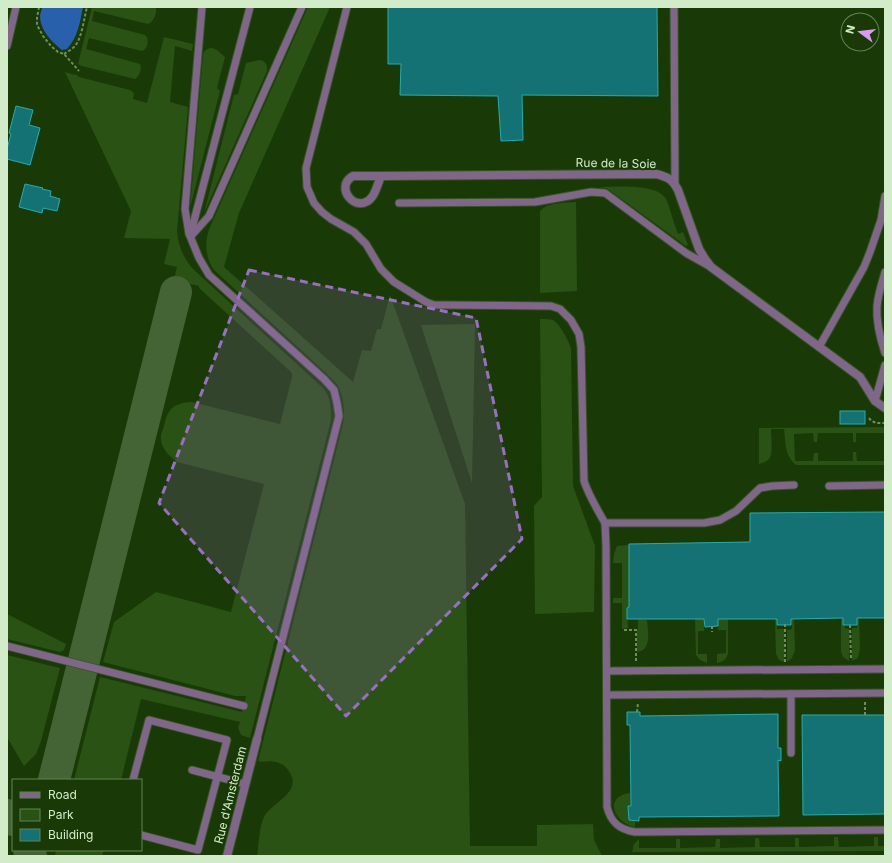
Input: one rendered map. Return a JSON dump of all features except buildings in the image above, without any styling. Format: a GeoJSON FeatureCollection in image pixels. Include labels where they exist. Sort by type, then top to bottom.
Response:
{"type":"FeatureCollection","features":[{"type":"Feature","properties":{"kind":"street","name":"Rue de la Soie"},"geometry":{"type":"LineString","coordinates":[[381,176],[374,194],[368,201],[359,203],[347,196],[347,182],[353,176],[656,174],[667,178],[675,184]]}},
{"type":"Feature","properties":{"kind":"street"},"geometry":{"type":"LineString","coordinates":[[675,184],[699,249],[711,267],[860,377],[875,401],[885,408]]}},
{"type":"Feature","properties":{"kind":"street","name":"Rue d'Amsterdam"},"geometry":{"type":"LineString","coordinates":[[227,856],[257,739]]}},
{"type":"Feature","properties":{"kind":"lane"},"geometry":{"type":"LineString","coordinates":[[7,46],[16,7]]}},
{"type":"Feature","properties":{"kind":"lane"},"geometry":{"type":"LineString","coordinates":[[202,7],[185,209],[190,236],[198,258],[209,275],[324,379],[334,390],[338,403],[339,416],[257,739]]}},
{"type":"Feature","properties":{"kind":"lane"},"geometry":{"type":"LineString","coordinates":[[190,236],[250,7]]}},
{"type":"Feature","properties":{"kind":"lane"},"geometry":{"type":"LineString","coordinates":[[190,236],[209,216],[302,7]]}},
{"type":"Feature","properties":{"kind":"lane"},"geometry":{"type":"LineString","coordinates":[[347,7],[306,168],[306,187],[314,204],[322,212],[354,232],[366,244],[380,269],[394,282],[426,302],[434,305],[551,306],[560,309],[571,320],[579,334],[581,347],[584,481],[605,523],[608,807],[614,822],[622,829],[635,832],[885,830]]}},
{"type":"Feature","properties":{"kind":"lane"},"geometry":{"type":"LineString","coordinates":[[674,7],[675,184]]}},
{"type":"Feature","properties":{"kind":"lane"},"geometry":{"type":"LineString","coordinates":[[399,203],[535,202],[591,192],[604,193],[686,253],[711,267]]}},
{"type":"Feature","properties":{"kind":"lane"},"geometry":{"type":"LineString","coordinates":[[819,347],[864,267],[881,220],[885,196]]}},
{"type":"Feature","properties":{"kind":"lane"},"geometry":{"type":"LineString","coordinates":[[885,272],[878,298],[877,311],[878,327],[885,353]]}},
{"type":"Feature","properties":{"kind":"lane"},"geometry":{"type":"LineString","coordinates":[[875,401],[885,365]]}},
{"type":"Feature","properties":{"kind":"lane"},"geometry":{"type":"LineString","coordinates":[[605,523],[704,523],[720,520],[736,511],[760,488],[794,485]]}},
{"type":"Feature","properties":{"kind":"lane"},"geometry":{"type":"LineString","coordinates":[[829,486],[885,485]]}},
{"type":"Feature","properties":{"kind":"lane"},"geometry":{"type":"LineString","coordinates":[[7,646],[244,706]]}},
{"type":"Feature","properties":{"kind":"lane"},"geometry":{"type":"LineString","coordinates":[[607,671],[885,669]]}},
{"type":"Feature","properties":{"kind":"lane"},"geometry":{"type":"LineString","coordinates":[[607,695],[885,693]]}},
{"type":"Feature","properties":{"kind":"lane"},"geometry":{"type":"LineString","coordinates":[[791,694],[791,753]]}},
{"type":"Feature","properties":{"kind":"lane"},"geometry":{"type":"LineString","coordinates":[[133,779],[149,720],[226,740],[198,850],[142,835]]}},
{"type":"Feature","properties":{"kind":"lane"},"geometry":{"type":"LineString","coordinates":[[192,770],[246,784]]}},
{"type":"Feature","properties":{"kind":"path"},"geometry":{"type":"LineString","coordinates":[[39,7],[37,25],[43,36],[51,46],[58,52],[64,54],[79,71]]}},
{"type":"Feature","properties":{"kind":"path"},"geometry":{"type":"LineString","coordinates":[[64,54],[76,46],[80,37],[87,7]]}},
{"type":"Feature","properties":{"kind":"path"},"geometry":{"type":"LineString","coordinates":[[869,418],[873,422],[885,423]]}},
{"type":"Feature","properties":{"kind":"path"},"geometry":{"type":"LineString","coordinates":[[850,625],[851,670]]}},
{"type":"Feature","properties":{"kind":"path"},"geometry":{"type":"LineString","coordinates":[[712,626],[712,632]]}},
{"type":"Feature","properties":{"kind":"path"},"geometry":{"type":"LineString","coordinates":[[624,630],[636,630],[636,671]]}},
{"type":"Feature","properties":{"kind":"highlighted area"},"geometry":{"type":"Polygon","coordinates":[[[249,270],[476,318],[522,539],[346,716],[159,503],[249,270]]]}},
{"type":"Feature","properties":{"kind":"green space"},"geometry":{"type":"Polygon","coordinates":[[[92,7],[156,7],[155,17],[148,24],[94,11],[92,21],[145,35],[147,37],[147,46],[142,51],[89,38],[86,49],[140,64],[140,72],[135,79],[78,64],[92,7]]]}},
{"type":"Feature","properties":{"kind":"green space"},"geometry":{"type":"Polygon","coordinates":[[[308,7],[330,7],[239,213],[224,267],[353,382],[362,350],[371,351],[377,329],[381,329],[390,295],[465,504],[470,846],[537,846],[537,825],[593,824],[594,840],[602,856],[257,856],[260,831],[264,817],[289,792],[292,786],[293,780],[289,771],[284,766],[274,761],[258,761],[343,424],[344,408],[341,392],[336,383],[214,270],[207,255],[206,244],[210,227],[308,7]]]}},
{"type":"Feature","properties":{"kind":"green space"},"geometry":{"type":"Polygon","coordinates":[[[164,37],[193,44],[192,51],[175,46],[170,102],[188,107],[177,231],[178,241],[186,260],[192,268],[323,388],[329,399],[331,407],[331,420],[250,738],[241,735],[238,728],[240,722],[141,699],[121,779],[74,779],[100,677],[242,712],[246,696],[235,696],[103,662],[114,622],[156,592],[231,612],[264,484],[174,460],[164,449],[161,442],[161,434],[170,411],[176,405],[192,402],[280,424],[292,377],[290,371],[199,288],[199,286],[174,280],[177,267],[164,264],[170,239],[124,238],[131,211],[65,72],[130,90],[134,93],[133,99],[147,103],[164,37]]]}},
{"type":"Feature","properties":{"kind":"green space"},"geometry":{"type":"Polygon","coordinates":[[[212,48],[217,50],[225,57],[217,88],[220,91],[190,208],[203,55],[206,50],[212,48]]]}},
{"type":"Feature","properties":{"kind":"green space"},"geometry":{"type":"Polygon","coordinates":[[[259,60],[266,63],[267,71],[204,213],[234,95],[238,94],[246,63],[259,60]]]}},
{"type":"Feature","properties":{"kind":"green space"},"geometry":{"type":"Polygon","coordinates":[[[598,187],[645,188],[654,190],[661,194],[666,199],[678,234],[683,232],[688,245],[686,246],[606,188],[598,187]]]}},
{"type":"Feature","properties":{"kind":"green space"},"geometry":{"type":"Polygon","coordinates":[[[576,202],[577,291],[540,293],[540,212],[546,206],[576,202]]]}},
{"type":"Feature","properties":{"kind":"green space"},"geometry":{"type":"Polygon","coordinates":[[[540,319],[553,320],[556,322],[564,332],[571,348],[573,486],[595,546],[594,612],[535,614],[534,506],[542,497],[540,319]]]}},
{"type":"Feature","properties":{"kind":"green space"},"geometry":{"type":"Polygon","coordinates":[[[475,324],[472,483],[421,325],[475,324]]]}},
{"type":"Feature","properties":{"kind":"green space"},"geometry":{"type":"Polygon","coordinates":[[[885,427],[885,433],[856,433],[856,442],[853,442],[853,433],[818,433],[817,442],[814,442],[813,433],[794,434],[795,461],[813,461],[814,453],[818,453],[818,461],[853,461],[853,452],[856,452],[857,461],[885,461],[885,465],[796,465],[787,453],[784,429],[771,429],[772,450],[770,458],[759,464],[759,428],[885,427]]]}},
{"type":"Feature","properties":{"kind":"green space"},"geometry":{"type":"Polygon","coordinates":[[[629,545],[629,607],[627,608],[628,628],[622,629],[622,603],[613,603],[613,598],[622,598],[622,563],[613,563],[617,546],[629,545]]]}},
{"type":"Feature","properties":{"kind":"green space"},"geometry":{"type":"Polygon","coordinates":[[[7,614],[66,644],[64,650],[60,652],[7,639],[7,614]]]}},
{"type":"Feature","properties":{"kind":"green space"},"geometry":{"type":"Polygon","coordinates":[[[841,618],[843,618],[845,628],[849,629],[849,661],[843,657],[841,652],[841,618]]]}},
{"type":"Feature","properties":{"kind":"green space"},"geometry":{"type":"Polygon","coordinates":[[[857,618],[859,618],[860,649],[858,658],[852,661],[852,628],[857,628],[857,618]]]}},
{"type":"Feature","properties":{"kind":"green space"},"geometry":{"type":"Polygon","coordinates":[[[638,619],[647,620],[648,640],[645,648],[642,651],[637,652],[637,629],[638,619]]]}},
{"type":"Feature","properties":{"kind":"green space"},"geometry":{"type":"Polygon","coordinates":[[[695,619],[704,619],[704,631],[698,631],[698,654],[707,654],[707,663],[700,660],[696,655],[695,619]]]}},
{"type":"Feature","properties":{"kind":"green space"},"geometry":{"type":"Polygon","coordinates":[[[718,619],[728,619],[728,653],[724,660],[717,663],[717,654],[726,653],[726,630],[718,630],[718,619]]]}},
{"type":"Feature","properties":{"kind":"green space"},"geometry":{"type":"Polygon","coordinates":[[[775,619],[777,619],[777,629],[784,629],[784,662],[779,660],[776,654],[775,619]]]}},
{"type":"Feature","properties":{"kind":"green space"},"geometry":{"type":"Polygon","coordinates":[[[791,619],[794,619],[795,650],[792,658],[787,662],[787,630],[792,629],[791,619]]]}},
{"type":"Feature","properties":{"kind":"green space"},"geometry":{"type":"Polygon","coordinates":[[[7,655],[60,668],[41,741],[36,754],[24,766],[7,737],[7,655]]]}},
{"type":"Feature","properties":{"kind":"green space"},"geometry":{"type":"Polygon","coordinates":[[[630,793],[631,806],[628,806],[629,820],[635,821],[635,827],[628,825],[617,815],[614,810],[616,799],[622,795],[630,793]]]}},
{"type":"Feature","properties":{"kind":"green space"},"geometry":{"type":"Polygon","coordinates":[[[834,837],[838,837],[839,847],[874,846],[874,837],[878,837],[878,846],[885,846],[885,851],[632,852],[634,844],[639,839],[639,848],[676,848],[676,839],[680,839],[680,848],[715,847],[716,839],[720,839],[720,848],[755,847],[755,838],[759,838],[760,847],[795,847],[795,838],[799,838],[799,847],[834,846],[834,837]]]}},
{"type":"Feature","properties":{"kind":"green space"},"geometry":{"type":"Polygon","coordinates":[[[56,851],[104,851],[102,856],[55,856],[56,851]]]}},
{"type":"Feature","properties":{"kind":"water"},"geometry":{"type":"Polygon","coordinates":[[[42,7],[83,7],[80,24],[74,39],[67,49],[62,50],[44,31],[40,16],[42,7]]]}},
{"type":"Feature","properties":{"kind":"taxiway"},"geometry":{"type":"LineString","coordinates":[[54,779],[176,292]]}},
{"type":"Feature","properties":{"kind":"taxiway"},"geometry":{"type":"LineString","coordinates":[[7,815],[12,819]]}},
{"type":"Feature","properties":{"kind":"taxiway"},"geometry":{"type":"LineString","coordinates":[[29,851],[31,856]]}}]}
